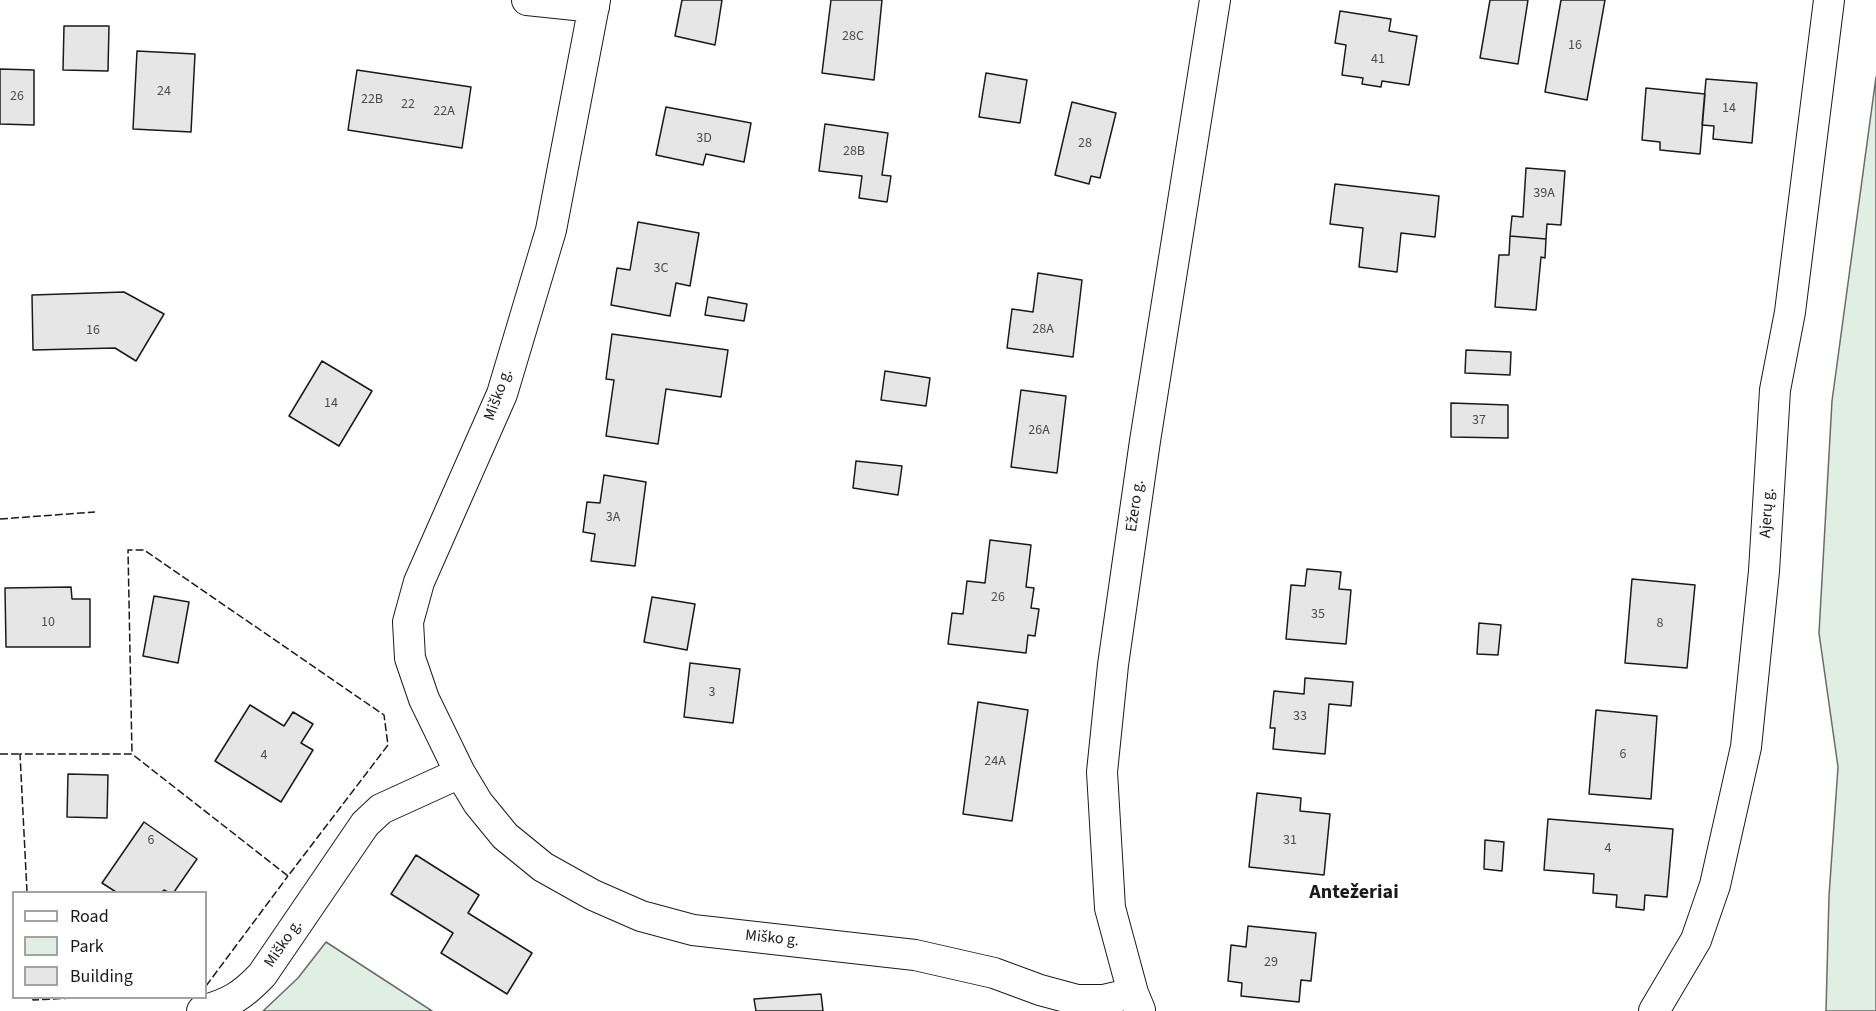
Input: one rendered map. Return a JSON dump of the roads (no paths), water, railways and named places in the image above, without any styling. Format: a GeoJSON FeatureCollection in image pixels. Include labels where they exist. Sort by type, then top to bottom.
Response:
{"type":"FeatureCollection","features":[{"type":"Feature","properties":{"kind":"street"},"geometry":{"type":"LineString","coordinates":[[527,0],[595,4]]}},
{"type":"Feature","properties":{"kind":"street","name":"Ežero g."},"geometry":{"type":"LineString","coordinates":[[1137,1002],[1110,908],[1102,772],[1113,665],[1145,441],[1215,0]]}},
{"type":"Feature","properties":{"kind":"street","name":"Ajerų g."},"geometry":{"type":"LineString","coordinates":[[1654,1011],[1696,940],[1714,885],[1746,747],[1764,571],[1775,390],[1790,312],[1829,0]]}},
{"type":"Feature","properties":{"kind":"street","name":"Miško g."},"geometry":{"type":"LineString","coordinates":[[595,4],[551,230],[502,394],[419,582],[408,622],[410,658],[424,699],[460,773],[478,803],[505,836],[543,867],[593,895],[641,916],[693,930],[915,955],[994,973],[1040,990],[1077,1000],[1137,1002]]}},
{"type":"Feature","properties":{"kind":"street","name":"Miško g."},"geometry":{"type":"LineString","coordinates":[[202,1011],[226,1004],[248,990],[262,975],[365,824],[381,809],[460,773]]}},
{"type":"Feature","properties":{"kind":"district","name":"Antežeriai"},"geometry":{"type":"Point","coordinates":[1354,894]}}]}
